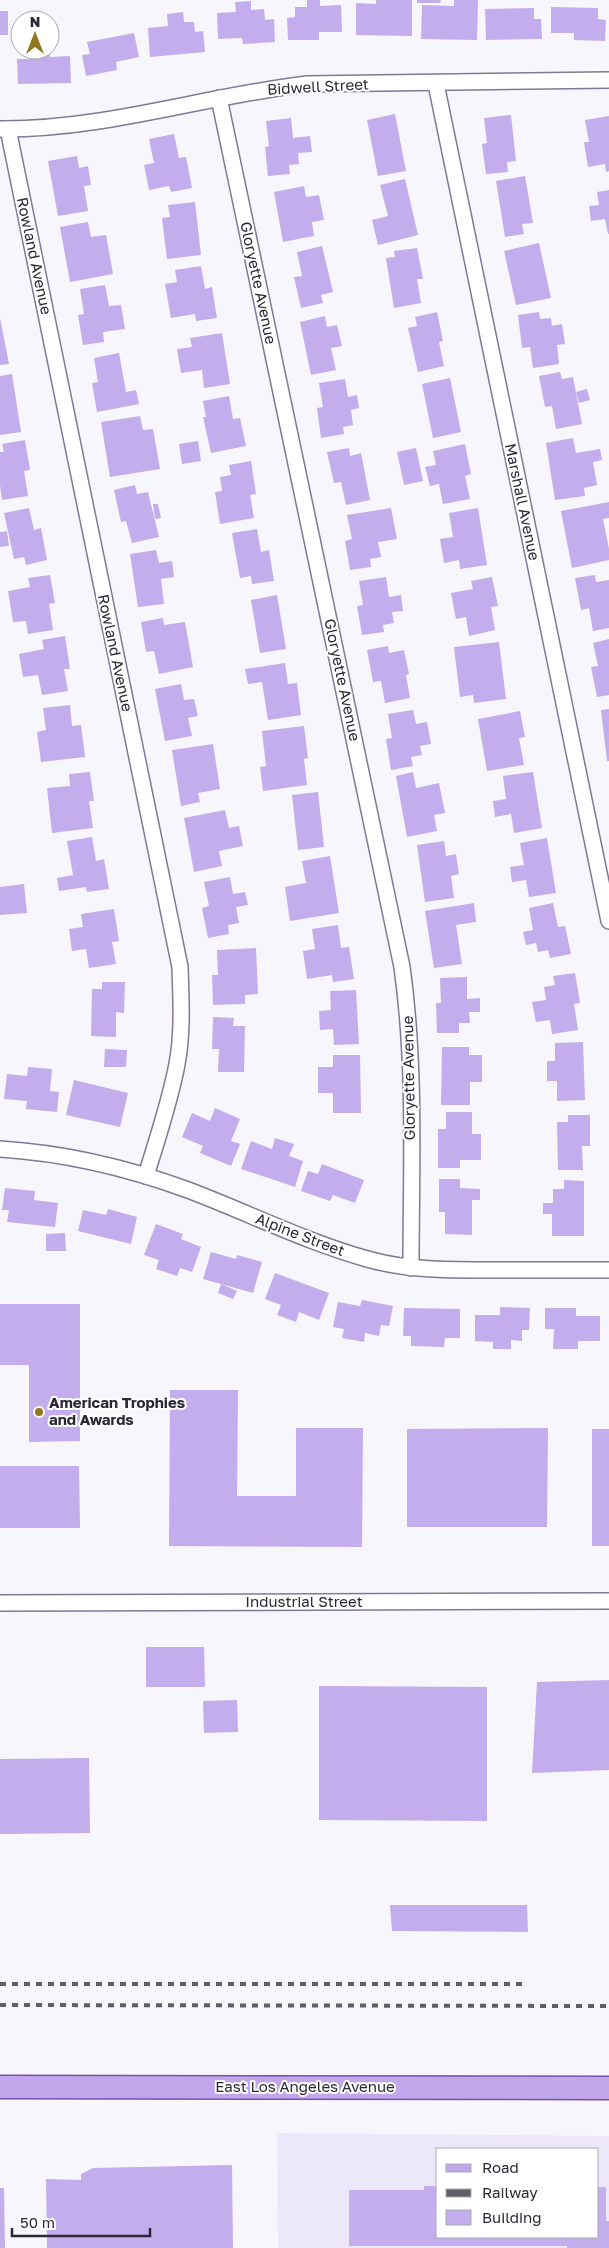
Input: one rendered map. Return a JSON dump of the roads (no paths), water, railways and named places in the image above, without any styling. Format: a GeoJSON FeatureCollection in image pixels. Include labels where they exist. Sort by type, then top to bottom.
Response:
{"type":"FeatureCollection","features":[{"type":"Feature","properties":{"kind":"main road","name":"East Los Angeles Avenue"},"geometry":{"type":"LineString","coordinates":[[0,2087],[609,2088]]}},
{"type":"Feature","properties":{"kind":"street","name":"Bidwell Street"},"geometry":{"type":"LineString","coordinates":[[4,129],[86,124],[263,89],[307,84],[436,84],[609,80]]}},
{"type":"Feature","properties":{"kind":"street","name":"Marshall Avenue"},"geometry":{"type":"LineString","coordinates":[[436,84],[609,921]]}},
{"type":"Feature","properties":{"kind":"street","name":"Gloryette Avenue"},"geometry":{"type":"LineString","coordinates":[[219,98],[402,967],[408,1012],[411,1061],[411,1268]]}},
{"type":"Feature","properties":{"kind":"street","name":"Rowland Avenue"},"geometry":{"type":"LineString","coordinates":[[4,129],[180,967],[182,1018],[177,1064],[169,1100],[146,1176]]}},
{"type":"Feature","properties":{"kind":"street","name":"Alpine Street"},"geometry":{"type":"LineString","coordinates":[[0,1149],[80,1160],[146,1176],[189,1191],[342,1252],[374,1261],[411,1268],[450,1270],[609,1270]]}},
{"type":"Feature","properties":{"kind":"street","name":"Industrial Street"},"geometry":{"type":"LineString","coordinates":[[0,1603],[609,1601]]}},
{"type":"Feature","properties":{"kind":"railway"},"geometry":{"type":"LineString","coordinates":[[0,1984],[527,1984]]}},
{"type":"Feature","properties":{"kind":"railway"},"geometry":{"type":"LineString","coordinates":[[0,2005],[609,2006]]}},
{"type":"Feature","properties":{"kind":"place","name":"American Trophies and Awards"},"geometry":{"type":"Point","coordinates":[39,1412]}}]}
